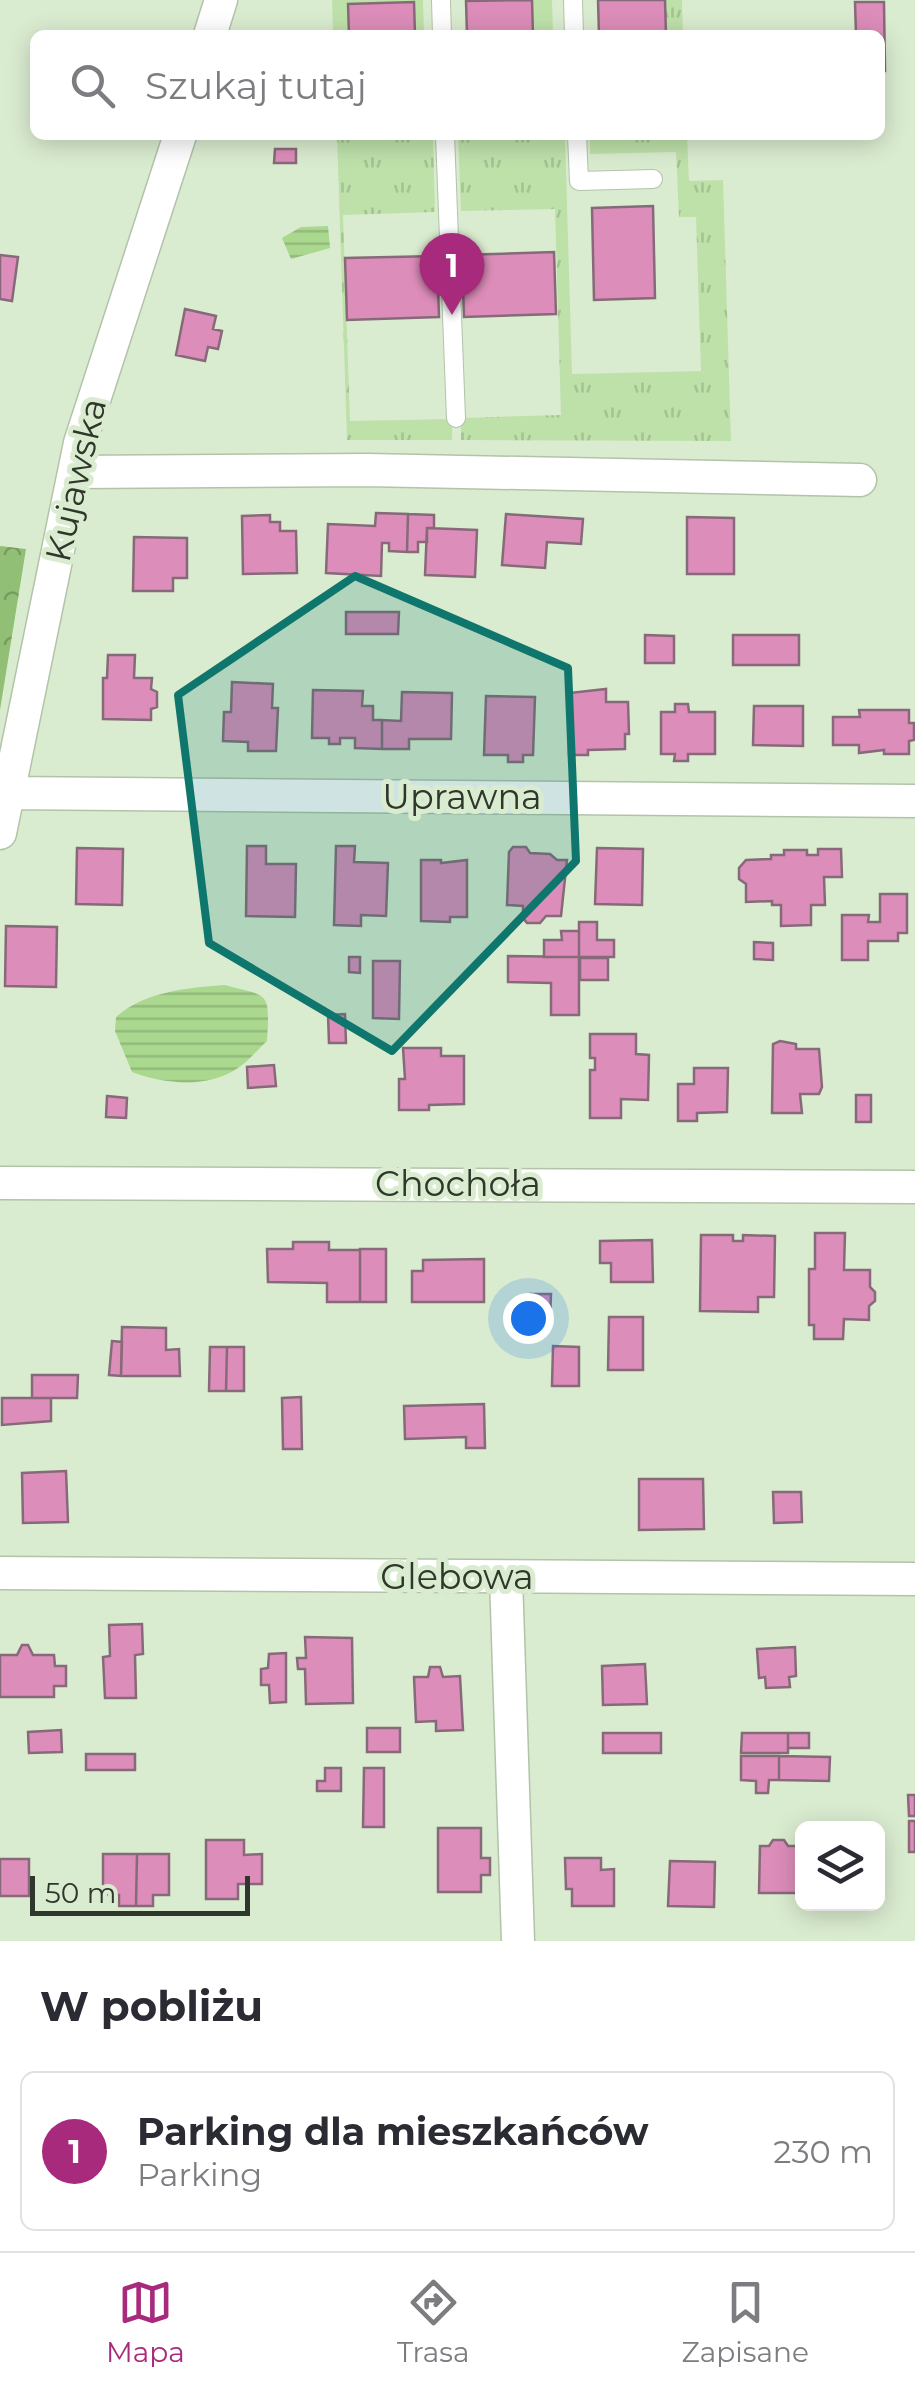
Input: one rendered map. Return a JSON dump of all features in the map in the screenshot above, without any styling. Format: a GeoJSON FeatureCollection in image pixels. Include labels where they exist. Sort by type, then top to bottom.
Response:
{"type":"FeatureCollection","features":[{"type":"Feature","properties":{"kind":"street"},"geometry":{"type":"LineString","coordinates":[[212,30],[221,0]]}},
{"type":"Feature","properties":{"kind":"street","name":"Kujawska"},"geometry":{"type":"LineString","coordinates":[[0,833],[95,391],[178,140]]}},
{"type":"Feature","properties":{"kind":"street"},"geometry":{"type":"LineString","coordinates":[[75,472],[367,470],[860,480]]}},
{"type":"Feature","properties":{"kind":"street","name":"Uprawna"},"geometry":{"type":"LineString","coordinates":[[9,794],[915,801]]}},
{"type":"Feature","properties":{"kind":"street","name":"Chochoła"},"geometry":{"type":"LineString","coordinates":[[0,1183],[915,1187]]}},
{"type":"Feature","properties":{"kind":"street","name":"Glebowa"},"geometry":{"type":"LineString","coordinates":[[0,1573],[915,1579]]}},
{"type":"Feature","properties":{"kind":"street"},"geometry":{"type":"LineString","coordinates":[[506,1578],[518,1941]]}},
{"type":"Feature","properties":{"kind":"lane"},"geometry":{"type":"LineString","coordinates":[[441,0],[442,30]]}},
{"type":"Feature","properties":{"kind":"lane"},"geometry":{"type":"LineString","coordinates":[[572,0],[574,30]]}},
{"type":"Feature","properties":{"kind":"lane"},"geometry":{"type":"LineString","coordinates":[[445,140],[456,418]]}},
{"type":"Feature","properties":{"kind":"lane"},"geometry":{"type":"LineString","coordinates":[[577,140],[579,181],[653,180]]}},
{"type":"Feature","properties":{"kind":"highlighted area"},"geometry":{"type":"Polygon","coordinates":[[[355,576],[568,668],[576,861],[392,1051],[209,943],[178,695],[355,576]]]}},
{"type":"Feature","properties":{"kind":"green space"},"geometry":{"type":"Polygon","coordinates":[[[332,0],[423,0],[424,30],[415,30],[413,2],[348,4],[349,30],[333,30],[332,0]]]}},
{"type":"Feature","properties":{"kind":"green space"},"geometry":{"type":"Polygon","coordinates":[[[532,0],[552,0],[553,30],[533,30],[532,0]]]}},
{"type":"Feature","properties":{"kind":"green space"},"geometry":{"type":"Polygon","coordinates":[[[665,0],[682,0],[683,30],[666,30],[665,0]]]}},
{"type":"Feature","properties":{"kind":"green space"},"geometry":{"type":"Polygon","coordinates":[[[337,140],[433,140],[435,212],[343,215],[350,421],[452,419],[452,440],[347,440],[337,140]]]}},
{"type":"Feature","properties":{"kind":"green space"},"geometry":{"type":"Polygon","coordinates":[[[458,140],[565,140],[572,374],[701,371],[696,217],[679,217],[676,152],[590,154],[590,140],[687,140],[689,181],[723,180],[731,441],[461,440],[461,418],[561,415],[555,209],[461,211],[458,140]]]}},
{"type":"Feature","properties":{"kind":"green space"},"geometry":{"type":"Polygon","coordinates":[[[0,546],[26,549],[0,710],[0,546]]]}},
{"type":"Feature","properties":{"kind":"shaded area"},"geometry":{"type":"Polygon","coordinates":[[[328,226],[330,248],[291,259],[282,238],[301,227],[328,226]]]}},
{"type":"Feature","properties":{"kind":"shaded area"},"geometry":{"type":"Polygon","coordinates":[[[225,985],[258,995],[267,1004],[267,1041],[250,1058],[226,1075],[200,1082],[172,1082],[132,1072],[115,1031],[116,1017],[153,996],[225,985]]]}},
{"type":"Feature","properties":{"kind":"building"},"geometry":{"type":"Polygon","coordinates":[[[532,0],[533,30],[467,30],[466,1],[532,0]]]}},
{"type":"Feature","properties":{"kind":"building"},"geometry":{"type":"Polygon","coordinates":[[[598,0],[665,0],[666,30],[599,30],[598,0]]]}},
{"type":"Feature","properties":{"kind":"building"},"geometry":{"type":"Polygon","coordinates":[[[414,2],[415,30],[349,30],[348,4],[414,2]]]}},
{"type":"Feature","properties":{"kind":"building"},"geometry":{"type":"Polygon","coordinates":[[[855,2],[884,2],[884,30],[856,30],[855,2]]]}},
{"type":"Feature","properties":{"kind":"building"},"geometry":{"type":"Polygon","coordinates":[[[275,149],[296,149],[296,163],[274,163],[275,149]]]}},
{"type":"Feature","properties":{"kind":"building"},"geometry":{"type":"Polygon","coordinates":[[[653,206],[655,298],[594,300],[592,208],[653,206]]]}},
{"type":"Feature","properties":{"kind":"building"},"geometry":{"type":"Polygon","coordinates":[[[554,252],[556,314],[464,317],[462,255],[554,252]]]}},
{"type":"Feature","properties":{"kind":"building"},"geometry":{"type":"Polygon","coordinates":[[[0,255],[18,257],[12,301],[0,299],[0,255]]]}},
{"type":"Feature","properties":{"kind":"building"},"geometry":{"type":"Polygon","coordinates":[[[437,256],[439,317],[347,320],[345,258],[437,256]]]}},
{"type":"Feature","properties":{"kind":"building"},"geometry":{"type":"Polygon","coordinates":[[[185,309],[216,316],[213,329],[222,331],[218,349],[208,347],[205,361],[176,355],[185,309]]]}},
{"type":"Feature","properties":{"kind":"building"},"geometry":{"type":"Polygon","coordinates":[[[376,513],[408,514],[407,552],[389,551],[389,543],[382,543],[381,576],[326,573],[328,524],[375,526],[376,513]]]}},
{"type":"Feature","properties":{"kind":"building"},"geometry":{"type":"Polygon","coordinates":[[[408,514],[434,515],[434,528],[427,528],[427,542],[418,542],[418,552],[407,552],[408,514]]]}},
{"type":"Feature","properties":{"kind":"building"},"geometry":{"type":"Polygon","coordinates":[[[506,514],[583,519],[581,544],[547,542],[545,568],[502,565],[506,514]]]}},
{"type":"Feature","properties":{"kind":"building"},"geometry":{"type":"Polygon","coordinates":[[[270,515],[270,522],[280,522],[280,531],[296,531],[297,573],[243,574],[242,516],[270,515]]]}},
{"type":"Feature","properties":{"kind":"building"},"geometry":{"type":"Polygon","coordinates":[[[687,517],[734,518],[734,574],[687,574],[687,517]]]}},
{"type":"Feature","properties":{"kind":"building"},"geometry":{"type":"Polygon","coordinates":[[[427,528],[477,530],[475,577],[425,575],[427,528]]]}},
{"type":"Feature","properties":{"kind":"building"},"geometry":{"type":"Polygon","coordinates":[[[134,537],[187,538],[187,578],[173,578],[173,591],[133,591],[134,537]]]}},
{"type":"Feature","properties":{"kind":"building"},"geometry":{"type":"Polygon","coordinates":[[[346,612],[399,612],[398,634],[346,634],[346,612]]]}},
{"type":"Feature","properties":{"kind":"building"},"geometry":{"type":"Polygon","coordinates":[[[645,635],[674,636],[674,663],[645,663],[645,635]]]}},
{"type":"Feature","properties":{"kind":"building"},"geometry":{"type":"Polygon","coordinates":[[[733,635],[799,635],[799,665],[733,665],[733,635]]]}},
{"type":"Feature","properties":{"kind":"building"},"geometry":{"type":"Polygon","coordinates":[[[108,655],[135,655],[134,678],[152,678],[157,707],[151,709],[151,720],[103,719],[103,678],[107,678],[108,655]]]}},
{"type":"Feature","properties":{"kind":"building"},"geometry":{"type":"Polygon","coordinates":[[[232,682],[273,684],[272,708],[278,708],[276,751],[248,751],[248,742],[223,741],[224,712],[231,712],[232,682]]]}},
{"type":"Feature","properties":{"kind":"building"},"geometry":{"type":"Polygon","coordinates":[[[606,689],[606,702],[628,702],[629,734],[625,734],[625,749],[569,755],[569,693],[606,689]]]}},
{"type":"Feature","properties":{"kind":"building"},"geometry":{"type":"Polygon","coordinates":[[[313,690],[363,691],[362,706],[373,706],[373,720],[382,720],[382,749],[355,748],[355,738],[340,738],[340,744],[329,744],[329,738],[312,738],[313,690]]]}},
{"type":"Feature","properties":{"kind":"building"},"geometry":{"type":"Polygon","coordinates":[[[402,692],[452,693],[451,739],[409,739],[409,749],[382,749],[382,720],[401,721],[402,692]]]}},
{"type":"Feature","properties":{"kind":"building"},"geometry":{"type":"Polygon","coordinates":[[[486,696],[535,697],[533,755],[523,755],[523,762],[508,762],[508,755],[484,755],[486,696]]]}},
{"type":"Feature","properties":{"kind":"building"},"geometry":{"type":"Polygon","coordinates":[[[675,704],[688,704],[689,712],[715,712],[715,754],[688,754],[688,761],[674,761],[675,754],[661,754],[661,712],[675,712],[675,704]]]}},
{"type":"Feature","properties":{"kind":"building"},"geometry":{"type":"Polygon","coordinates":[[[754,706],[803,706],[803,746],[753,745],[754,706]]]}},
{"type":"Feature","properties":{"kind":"building"},"geometry":{"type":"Polygon","coordinates":[[[859,710],[909,710],[914,740],[909,741],[909,754],[884,754],[884,750],[859,753],[859,745],[833,745],[833,717],[860,717],[859,710]]]}},
{"type":"Feature","properties":{"kind":"building"},"geometry":{"type":"Polygon","coordinates":[[[247,846],[266,846],[266,864],[296,864],[295,917],[246,916],[247,846]]]}},
{"type":"Feature","properties":{"kind":"building"},"geometry":{"type":"Polygon","coordinates":[[[336,846],[355,846],[354,862],[388,863],[386,916],[361,915],[361,926],[334,925],[336,846]]]}},
{"type":"Feature","properties":{"kind":"building"},"geometry":{"type":"Polygon","coordinates":[[[513,847],[526,847],[530,853],[567,860],[561,916],[546,916],[540,923],[527,923],[523,906],[507,905],[509,852],[513,847]]]}},
{"type":"Feature","properties":{"kind":"building"},"geometry":{"type":"Polygon","coordinates":[[[77,848],[123,849],[122,905],[76,904],[77,848]]]}},
{"type":"Feature","properties":{"kind":"building"},"geometry":{"type":"Polygon","coordinates":[[[597,848],[643,849],[642,905],[595,904],[597,848]]]}},
{"type":"Feature","properties":{"kind":"building"},"geometry":{"type":"Polygon","coordinates":[[[818,849],[841,849],[842,877],[824,877],[825,905],[811,905],[811,925],[781,926],[781,905],[772,905],[772,901],[746,902],[746,884],[739,879],[739,868],[746,860],[771,859],[771,855],[784,855],[784,850],[807,850],[807,855],[818,855],[818,849]]]}},
{"type":"Feature","properties":{"kind":"building"},"geometry":{"type":"Polygon","coordinates":[[[421,860],[467,860],[467,917],[450,917],[450,922],[421,921],[421,860]]]}},
{"type":"Feature","properties":{"kind":"building"},"geometry":{"type":"Polygon","coordinates":[[[880,894],[907,894],[907,933],[898,933],[898,941],[868,941],[868,960],[842,960],[842,915],[869,915],[868,922],[880,922],[880,894]]]}},
{"type":"Feature","properties":{"kind":"building"},"geometry":{"type":"Polygon","coordinates":[[[579,922],[597,922],[597,940],[614,940],[614,957],[579,957],[579,922]]]}},
{"type":"Feature","properties":{"kind":"building"},"geometry":{"type":"Polygon","coordinates":[[[6,926],[57,927],[56,987],[5,986],[6,926]]]}},
{"type":"Feature","properties":{"kind":"building"},"geometry":{"type":"Polygon","coordinates":[[[561,931],[579,931],[579,957],[544,957],[544,940],[562,940],[561,931]]]}},
{"type":"Feature","properties":{"kind":"building"},"geometry":{"type":"Polygon","coordinates":[[[754,942],[773,943],[773,960],[754,959],[754,942]]]}},
{"type":"Feature","properties":{"kind":"building"},"geometry":{"type":"Polygon","coordinates":[[[508,956],[579,957],[579,1015],[551,1015],[551,983],[508,982],[508,956]]]}},
{"type":"Feature","properties":{"kind":"building"},"geometry":{"type":"Polygon","coordinates":[[[349,957],[360,957],[360,973],[349,972],[349,957]]]}},
{"type":"Feature","properties":{"kind":"building"},"geometry":{"type":"Polygon","coordinates":[[[580,958],[608,958],[608,980],[580,980],[580,958]]]}},
{"type":"Feature","properties":{"kind":"building"},"geometry":{"type":"Polygon","coordinates":[[[373,961],[400,961],[399,1019],[373,1018],[373,961]]]}},
{"type":"Feature","properties":{"kind":"building"},"geometry":{"type":"Polygon","coordinates":[[[345,1014],[346,1043],[329,1043],[328,1015],[345,1014]]]}},
{"type":"Feature","properties":{"kind":"building"},"geometry":{"type":"Polygon","coordinates":[[[590,1034],[636,1034],[636,1054],[649,1055],[648,1100],[621,1099],[621,1118],[590,1118],[590,1070],[595,1070],[595,1058],[590,1058],[590,1034]]]}},
{"type":"Feature","properties":{"kind":"building"},"geometry":{"type":"Polygon","coordinates":[[[773,1044],[796,1044],[796,1049],[819,1049],[822,1087],[819,1094],[800,1094],[802,1113],[772,1113],[773,1044]]]}},
{"type":"Feature","properties":{"kind":"building"},"geometry":{"type":"Polygon","coordinates":[[[403,1048],[441,1048],[441,1056],[464,1056],[464,1104],[399,1110],[399,1079],[405,1079],[403,1048]]]}},
{"type":"Feature","properties":{"kind":"building"},"geometry":{"type":"Polygon","coordinates":[[[274,1065],[276,1086],[248,1088],[247,1067],[274,1065]]]}},
{"type":"Feature","properties":{"kind":"building"},"geometry":{"type":"Polygon","coordinates":[[[694,1068],[728,1068],[727,1112],[697,1113],[697,1121],[678,1121],[678,1084],[694,1084],[694,1068]]]}},
{"type":"Feature","properties":{"kind":"building"},"geometry":{"type":"Polygon","coordinates":[[[856,1095],[871,1095],[871,1122],[856,1122],[856,1095]]]}},
{"type":"Feature","properties":{"kind":"building"},"geometry":{"type":"Polygon","coordinates":[[[107,1096],[127,1098],[126,1118],[106,1117],[107,1096]]]}},
{"type":"Feature","properties":{"kind":"building"},"geometry":{"type":"Polygon","coordinates":[[[815,1233],[845,1233],[844,1270],[870,1270],[875,1301],[869,1306],[869,1320],[844,1319],[843,1339],[814,1339],[814,1325],[809,1325],[809,1269],[815,1269],[815,1233]]]}},
{"type":"Feature","properties":{"kind":"building"},"geometry":{"type":"Polygon","coordinates":[[[701,1235],[733,1235],[733,1241],[743,1241],[743,1235],[775,1236],[774,1297],[758,1297],[758,1312],[700,1311],[701,1235]]]}},
{"type":"Feature","properties":{"kind":"building"},"geometry":{"type":"Polygon","coordinates":[[[652,1240],[653,1282],[611,1282],[611,1263],[600,1263],[600,1241],[652,1240]]]}},
{"type":"Feature","properties":{"kind":"building"},"geometry":{"type":"Polygon","coordinates":[[[293,1242],[329,1242],[329,1250],[360,1250],[360,1302],[327,1302],[327,1283],[268,1282],[267,1249],[293,1249],[293,1242]]]}},
{"type":"Feature","properties":{"kind":"building"},"geometry":{"type":"Polygon","coordinates":[[[360,1249],[386,1249],[386,1302],[360,1302],[360,1249]]]}},
{"type":"Feature","properties":{"kind":"building"},"geometry":{"type":"Polygon","coordinates":[[[484,1259],[484,1302],[412,1302],[412,1271],[423,1271],[423,1260],[484,1259]]]}},
{"type":"Feature","properties":{"kind":"building"},"geometry":{"type":"Polygon","coordinates":[[[530,1294],[551,1294],[550,1321],[530,1321],[530,1294]]]}},
{"type":"Feature","properties":{"kind":"building"},"geometry":{"type":"Polygon","coordinates":[[[609,1317],[643,1317],[643,1370],[608,1370],[609,1317]]]}},
{"type":"Feature","properties":{"kind":"building"},"geometry":{"type":"Polygon","coordinates":[[[122,1327],[166,1328],[166,1350],[179,1349],[180,1376],[121,1376],[122,1327]]]}},
{"type":"Feature","properties":{"kind":"building"},"geometry":{"type":"Polygon","coordinates":[[[112,1341],[122,1342],[121,1376],[109,1375],[112,1341]]]}},
{"type":"Feature","properties":{"kind":"building"},"geometry":{"type":"Polygon","coordinates":[[[553,1346],[579,1347],[579,1386],[552,1386],[553,1346]]]}},
{"type":"Feature","properties":{"kind":"building"},"geometry":{"type":"Polygon","coordinates":[[[210,1347],[227,1347],[226,1391],[209,1391],[210,1347]]]}},
{"type":"Feature","properties":{"kind":"building"},"geometry":{"type":"Polygon","coordinates":[[[227,1347],[244,1347],[244,1391],[226,1391],[227,1347]]]}},
{"type":"Feature","properties":{"kind":"building"},"geometry":{"type":"Polygon","coordinates":[[[32,1375],[78,1375],[77,1398],[32,1398],[32,1375]]]}},
{"type":"Feature","properties":{"kind":"building"},"geometry":{"type":"Polygon","coordinates":[[[301,1397],[302,1449],[283,1449],[282,1398],[301,1397]]]}},
{"type":"Feature","properties":{"kind":"building"},"geometry":{"type":"Polygon","coordinates":[[[2,1398],[51,1398],[51,1421],[2,1425],[2,1398]]]}},
{"type":"Feature","properties":{"kind":"building"},"geometry":{"type":"Polygon","coordinates":[[[484,1404],[485,1448],[466,1448],[466,1437],[405,1439],[404,1406],[484,1404]]]}},
{"type":"Feature","properties":{"kind":"building"},"geometry":{"type":"Polygon","coordinates":[[[66,1471],[68,1522],[23,1523],[22,1473],[66,1471]]]}},
{"type":"Feature","properties":{"kind":"building"},"geometry":{"type":"Polygon","coordinates":[[[639,1479],[703,1479],[704,1529],[639,1530],[639,1479]]]}},
{"type":"Feature","properties":{"kind":"building"},"geometry":{"type":"Polygon","coordinates":[[[773,1492],[801,1492],[802,1522],[774,1523],[773,1492]]]}},
{"type":"Feature","properties":{"kind":"building"},"geometry":{"type":"Polygon","coordinates":[[[142,1624],[143,1654],[135,1655],[136,1698],[105,1698],[103,1657],[110,1656],[109,1625],[142,1624]]]}},
{"type":"Feature","properties":{"kind":"building"},"geometry":{"type":"Polygon","coordinates":[[[305,1637],[352,1638],[353,1703],[306,1704],[305,1669],[298,1669],[297,1658],[306,1658],[305,1637]]]}},
{"type":"Feature","properties":{"kind":"building"},"geometry":{"type":"Polygon","coordinates":[[[22,1645],[28,1645],[33,1655],[54,1655],[55,1666],[66,1666],[66,1686],[54,1686],[54,1697],[0,1697],[0,1655],[17,1655],[22,1645]]]}},
{"type":"Feature","properties":{"kind":"building"},"geometry":{"type":"Polygon","coordinates":[[[795,1647],[796,1676],[789,1677],[790,1687],[766,1688],[765,1677],[759,1678],[757,1649],[795,1647]]]}},
{"type":"Feature","properties":{"kind":"building"},"geometry":{"type":"Polygon","coordinates":[[[286,1653],[286,1702],[270,1703],[269,1685],[261,1685],[261,1669],[268,1668],[269,1654],[286,1653]]]}},
{"type":"Feature","properties":{"kind":"building"},"geometry":{"type":"Polygon","coordinates":[[[645,1664],[647,1704],[603,1705],[602,1666],[645,1664]]]}},
{"type":"Feature","properties":{"kind":"building"},"geometry":{"type":"Polygon","coordinates":[[[430,1667],[440,1667],[443,1677],[460,1676],[463,1730],[436,1731],[436,1721],[416,1722],[414,1677],[428,1677],[430,1667]]]}},
{"type":"Feature","properties":{"kind":"building"},"geometry":{"type":"Polygon","coordinates":[[[367,1728],[400,1728],[400,1752],[367,1752],[367,1728]]]}},
{"type":"Feature","properties":{"kind":"building"},"geometry":{"type":"Polygon","coordinates":[[[61,1730],[62,1752],[29,1753],[28,1732],[61,1730]]]}},
{"type":"Feature","properties":{"kind":"building"},"geometry":{"type":"Polygon","coordinates":[[[603,1733],[661,1733],[661,1753],[603,1753],[603,1733]]]}},
{"type":"Feature","properties":{"kind":"building"},"geometry":{"type":"Polygon","coordinates":[[[742,1733],[788,1733],[788,1753],[741,1753],[742,1733]]]}},
{"type":"Feature","properties":{"kind":"building"},"geometry":{"type":"Polygon","coordinates":[[[788,1733],[809,1733],[809,1748],[788,1748],[788,1733]]]}},
{"type":"Feature","properties":{"kind":"building"},"geometry":{"type":"Polygon","coordinates":[[[86,1754],[135,1754],[135,1770],[86,1770],[86,1754]]]}},
{"type":"Feature","properties":{"kind":"building"},"geometry":{"type":"Polygon","coordinates":[[[741,1756],[779,1756],[779,1780],[769,1780],[768,1793],[756,1793],[756,1781],[741,1780],[741,1756]]]}},
{"type":"Feature","properties":{"kind":"building"},"geometry":{"type":"Polygon","coordinates":[[[779,1756],[830,1757],[829,1781],[779,1780],[779,1756]]]}},
{"type":"Feature","properties":{"kind":"building"},"geometry":{"type":"Polygon","coordinates":[[[325,1768],[341,1768],[341,1791],[317,1791],[317,1781],[325,1781],[325,1768]]]}},
{"type":"Feature","properties":{"kind":"building"},"geometry":{"type":"Polygon","coordinates":[[[364,1768],[384,1768],[384,1827],[363,1827],[364,1768]]]}},
{"type":"Feature","properties":{"kind":"building"},"geometry":{"type":"Polygon","coordinates":[[[908,1795],[915,1795],[915,1816],[909,1816],[908,1795]]]}},
{"type":"Feature","properties":{"kind":"building"},"geometry":{"type":"Polygon","coordinates":[[[909,1821],[915,1821],[915,1852],[909,1852],[909,1821]]]}},
{"type":"Feature","properties":{"kind":"building"},"geometry":{"type":"Polygon","coordinates":[[[438,1828],[481,1828],[481,1858],[490,1858],[490,1875],[481,1875],[481,1892],[438,1892],[438,1828]]]}},
{"type":"Feature","properties":{"kind":"building"},"geometry":{"type":"Polygon","coordinates":[[[206,1840],[244,1840],[244,1855],[262,1854],[262,1884],[238,1884],[238,1899],[206,1899],[206,1840]]]}},
{"type":"Feature","properties":{"kind":"building"},"geometry":{"type":"Polygon","coordinates":[[[773,1840],[784,1840],[788,1846],[795,1846],[795,1893],[759,1893],[760,1846],[769,1846],[773,1840]]]}},
{"type":"Feature","properties":{"kind":"building"},"geometry":{"type":"Polygon","coordinates":[[[103,1854],[137,1854],[136,1906],[119,1906],[119,1895],[103,1895],[103,1854]]]}},
{"type":"Feature","properties":{"kind":"building"},"geometry":{"type":"Polygon","coordinates":[[[137,1854],[169,1854],[169,1895],[153,1895],[153,1906],[136,1906],[137,1854]]]}},
{"type":"Feature","properties":{"kind":"building"},"geometry":{"type":"Polygon","coordinates":[[[565,1858],[601,1858],[601,1870],[614,1869],[614,1906],[572,1906],[572,1889],[566,1889],[565,1858]]]}},
{"type":"Feature","properties":{"kind":"building"},"geometry":{"type":"Polygon","coordinates":[[[0,1859],[29,1859],[29,1896],[0,1896],[0,1859]]]}},
{"type":"Feature","properties":{"kind":"building"},"geometry":{"type":"Polygon","coordinates":[[[670,1861],[715,1862],[714,1907],[668,1906],[670,1861]]]}},
{"type":"Feature","properties":{"kind":"place","name":"Parking dla mieszkańców"},"geometry":{"type":"Point","coordinates":[452,315]}}]}
